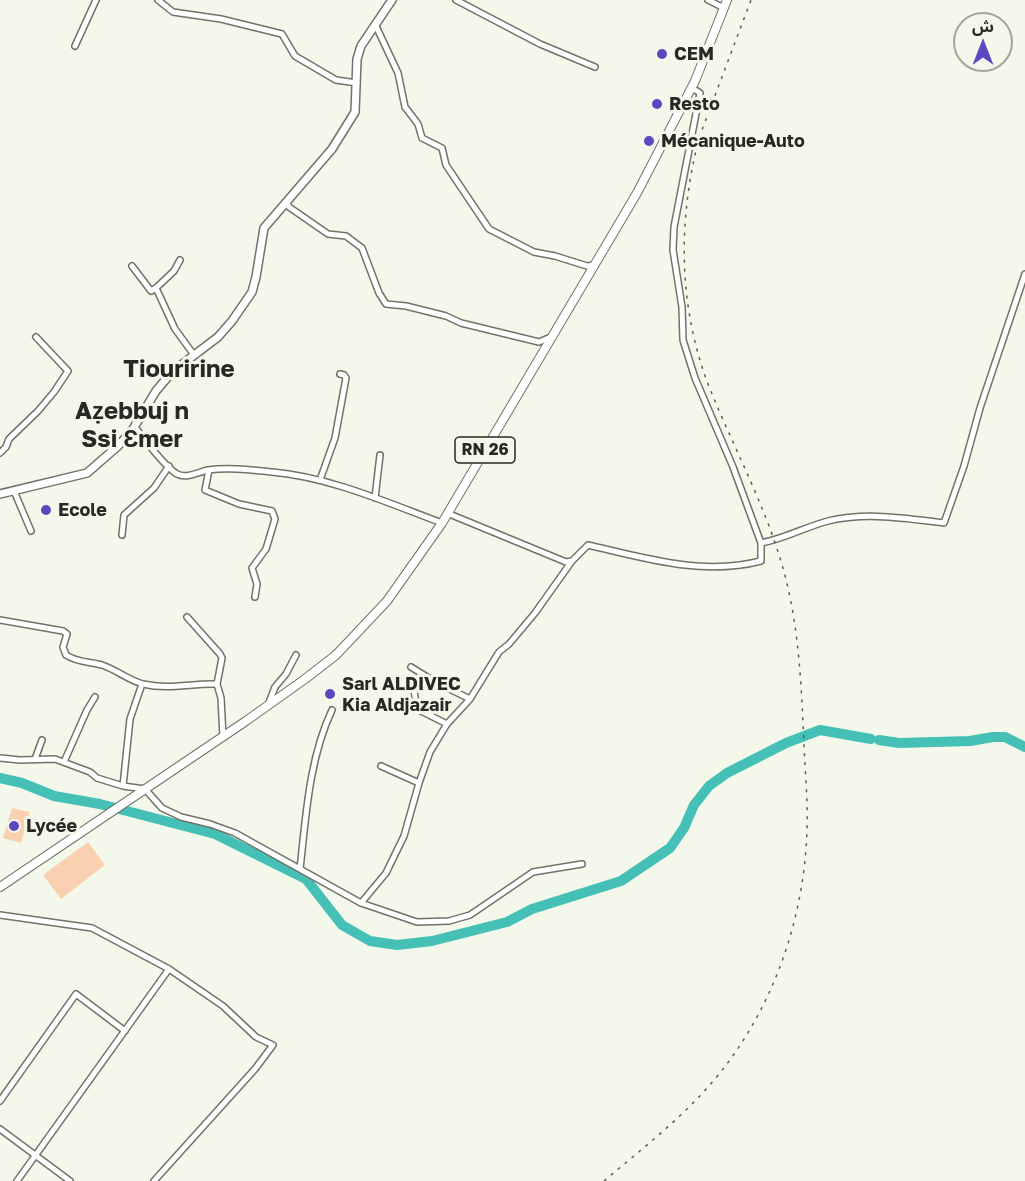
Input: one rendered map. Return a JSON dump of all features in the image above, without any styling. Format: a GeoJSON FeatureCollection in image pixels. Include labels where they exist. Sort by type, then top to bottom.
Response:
{"type":"FeatureCollection","features":[{"type":"Feature","properties":{"kind":"main road","name":"RN 26"},"geometry":{"type":"LineString","coordinates":[[0,887],[321,668],[387,601],[442,523],[637,193],[692,88],[725,4]]}},
{"type":"Feature","properties":{"kind":"street"},"geometry":{"type":"LineString","coordinates":[[75,46],[96,0]]}},
{"type":"Feature","properties":{"kind":"street"},"geometry":{"type":"LineString","coordinates":[[158,0],[173,12],[221,19],[275,31],[287,40],[294,56],[336,80],[357,83]]}},
{"type":"Feature","properties":{"kind":"street"},"geometry":{"type":"LineString","coordinates":[[0,494],[87,473],[118,446],[135,427],[166,378],[218,337],[241,309],[252,292],[264,228],[332,149],[355,112],[357,59],[361,46],[392,0]]}},
{"type":"Feature","properties":{"kind":"street"},"geometry":{"type":"LineString","coordinates":[[456,0],[540,44],[595,67]]}},
{"type":"Feature","properties":{"kind":"street"},"geometry":{"type":"LineString","coordinates":[[708,0],[725,4]]}},
{"type":"Feature","properties":{"kind":"street"},"geometry":{"type":"LineString","coordinates":[[375,24],[398,73],[405,107],[418,124],[422,138],[442,148],[446,165],[489,229],[534,252],[586,266],[595,265]]}},
{"type":"Feature","properties":{"kind":"street"},"geometry":{"type":"LineString","coordinates":[[361,903],[386,873],[404,836],[430,752],[447,724],[470,699],[499,652],[509,644],[535,613],[572,561],[588,545],[675,564],[734,567],[761,561],[761,543],[733,467],[695,378],[683,339],[682,307],[673,250],[674,227],[700,93],[692,88]]}},
{"type":"Feature","properties":{"kind":"street"},"geometry":{"type":"LineString","coordinates":[[287,203],[289,207],[328,234],[346,236],[362,248],[386,304],[406,306],[446,316],[461,323],[539,342],[551,337]]}},
{"type":"Feature","properties":{"kind":"street"},"geometry":{"type":"LineString","coordinates":[[132,266],[151,291],[174,271],[180,261]]}},
{"type":"Feature","properties":{"kind":"street"},"geometry":{"type":"LineString","coordinates":[[761,543],[829,521],[852,518],[885,517],[944,523],[1025,274]]}},
{"type":"Feature","properties":{"kind":"street"},"geometry":{"type":"LineString","coordinates":[[156,288],[175,329],[194,354]]}},
{"type":"Feature","properties":{"kind":"street"},"geometry":{"type":"LineString","coordinates":[[0,453],[6,447],[9,439],[54,392],[68,371],[36,337]]}},
{"type":"Feature","properties":{"kind":"street"},"geometry":{"type":"LineString","coordinates":[[320,480],[335,438],[346,378],[340,374]]}},
{"type":"Feature","properties":{"kind":"street"},"geometry":{"type":"LineString","coordinates":[[135,427],[178,474],[186,476],[209,470],[246,470],[320,480],[442,523]]}},
{"type":"Feature","properties":{"kind":"street"},"geometry":{"type":"LineString","coordinates":[[375,498],[380,455]]}},
{"type":"Feature","properties":{"kind":"street"},"geometry":{"type":"LineString","coordinates":[[122,535],[124,515],[154,488],[169,466]]}},
{"type":"Feature","properties":{"kind":"street"},"geometry":{"type":"LineString","coordinates":[[209,470],[205,490],[239,504],[272,511],[275,514],[266,549],[252,568],[256,584],[255,597]]}},
{"type":"Feature","properties":{"kind":"street"},"geometry":{"type":"LineString","coordinates":[[14,491],[31,531]]}},
{"type":"Feature","properties":{"kind":"street"},"geometry":{"type":"LineString","coordinates":[[447,513],[551,558],[566,562],[572,561]]}},
{"type":"Feature","properties":{"kind":"street"},"geometry":{"type":"LineString","coordinates":[[187,617],[222,658],[218,669],[217,684],[221,698],[223,737]]}},
{"type":"Feature","properties":{"kind":"street"},"geometry":{"type":"LineString","coordinates":[[0,620],[63,631],[67,634],[63,647],[66,655],[115,670],[126,678],[142,684],[174,688],[193,684],[217,684]]}},
{"type":"Feature","properties":{"kind":"street"},"geometry":{"type":"LineString","coordinates":[[267,706],[275,687],[286,674],[296,655]]}},
{"type":"Feature","properties":{"kind":"street"},"geometry":{"type":"LineString","coordinates":[[411,668],[470,699]]}},
{"type":"Feature","properties":{"kind":"street"},"geometry":{"type":"LineString","coordinates":[[123,786],[130,719],[142,684]]}},
{"type":"Feature","properties":{"kind":"street"},"geometry":{"type":"LineString","coordinates":[[414,690],[417,709],[447,724]]}},
{"type":"Feature","properties":{"kind":"street"},"geometry":{"type":"LineString","coordinates":[[64,762],[95,697]]}},
{"type":"Feature","properties":{"kind":"street"},"geometry":{"type":"LineString","coordinates":[[300,869],[308,797],[321,734],[332,710]]}},
{"type":"Feature","properties":{"kind":"street"},"geometry":{"type":"LineString","coordinates":[[35,759],[42,740]]}},
{"type":"Feature","properties":{"kind":"street"},"geometry":{"type":"LineString","coordinates":[[0,758],[55,759],[90,771],[97,778],[123,786],[145,789],[162,808],[181,817],[235,833],[361,903],[417,922],[449,921],[470,915],[533,872],[582,864]]}},
{"type":"Feature","properties":{"kind":"street"},"geometry":{"type":"LineString","coordinates":[[381,766],[419,783]]}},
{"type":"Feature","properties":{"kind":"street"},"geometry":{"type":"LineString","coordinates":[[0,915],[92,928],[170,969],[223,1006],[256,1037],[273,1045],[255,1069],[154,1181]]}},
{"type":"Feature","properties":{"kind":"street"},"geometry":{"type":"LineString","coordinates":[[17,1181],[170,969]]}},
{"type":"Feature","properties":{"kind":"street"},"geometry":{"type":"LineString","coordinates":[[0,1101],[76,994],[125,1031]]}},
{"type":"Feature","properties":{"kind":"street"},"geometry":{"type":"LineString","coordinates":[[0,1129],[70,1181]]}},
{"type":"Feature","properties":{"kind":"shaded area"},"geometry":{"type":"Polygon","coordinates":[[[12,808],[30,812],[21,843],[3,838],[12,808]]]}},
{"type":"Feature","properties":{"kind":"shaded area"},"geometry":{"type":"Polygon","coordinates":[[[88,842],[105,865],[61,899],[43,875],[88,842]]]}},
{"type":"Feature","properties":{"kind":"waterway"},"geometry":{"type":"LineString","coordinates":[[0,778],[22,783],[54,796],[100,804],[215,834],[306,879],[342,925],[370,941],[397,945],[432,941],[507,922],[532,909],[621,881],[670,848],[684,828],[694,805],[709,786],[727,773],[786,743],[820,730],[871,739]]}},
{"type":"Feature","properties":{"kind":"waterway"},"geometry":{"type":"LineString","coordinates":[[879,740],[899,743],[970,741],[1005,737],[1025,747]]}},
{"type":"Feature","properties":{"kind":"railway"},"geometry":{"type":"LineString","coordinates":[[604,1181],[698,1098],[744,1040],[777,974],[789,939],[804,867],[807,830],[806,787],[800,674],[791,604],[773,536],[708,384],[698,354],[686,293],[684,262],[687,200],[699,138],[751,0]]}},
{"type":"Feature","properties":{"kind":"place","name":"CEM"},"geometry":{"type":"Point","coordinates":[662,54]}},
{"type":"Feature","properties":{"kind":"place","name":"Resto"},"geometry":{"type":"Point","coordinates":[657,104]}},
{"type":"Feature","properties":{"kind":"place","name":"Mécanique-Auto"},"geometry":{"type":"Point","coordinates":[649,141]}},
{"type":"Feature","properties":{"kind":"place","name":"Ecole"},"geometry":{"type":"Point","coordinates":[46,510]}},
{"type":"Feature","properties":{"kind":"place","name":"Sarl ALDIVEC Kia Aldjazair"},"geometry":{"type":"Point","coordinates":[330,694]}},
{"type":"Feature","properties":{"kind":"place","name":"Lycée"},"geometry":{"type":"Point","coordinates":[14,826]}},
{"type":"Feature","properties":{"kind":"district","name":"Tiouririne"},"geometry":{"type":"Point","coordinates":[179,369]}},
{"type":"Feature","properties":{"kind":"district","name":"Aẓebbuj n Ssi Ɛmer"},"geometry":{"type":"Point","coordinates":[132,425]}}]}
